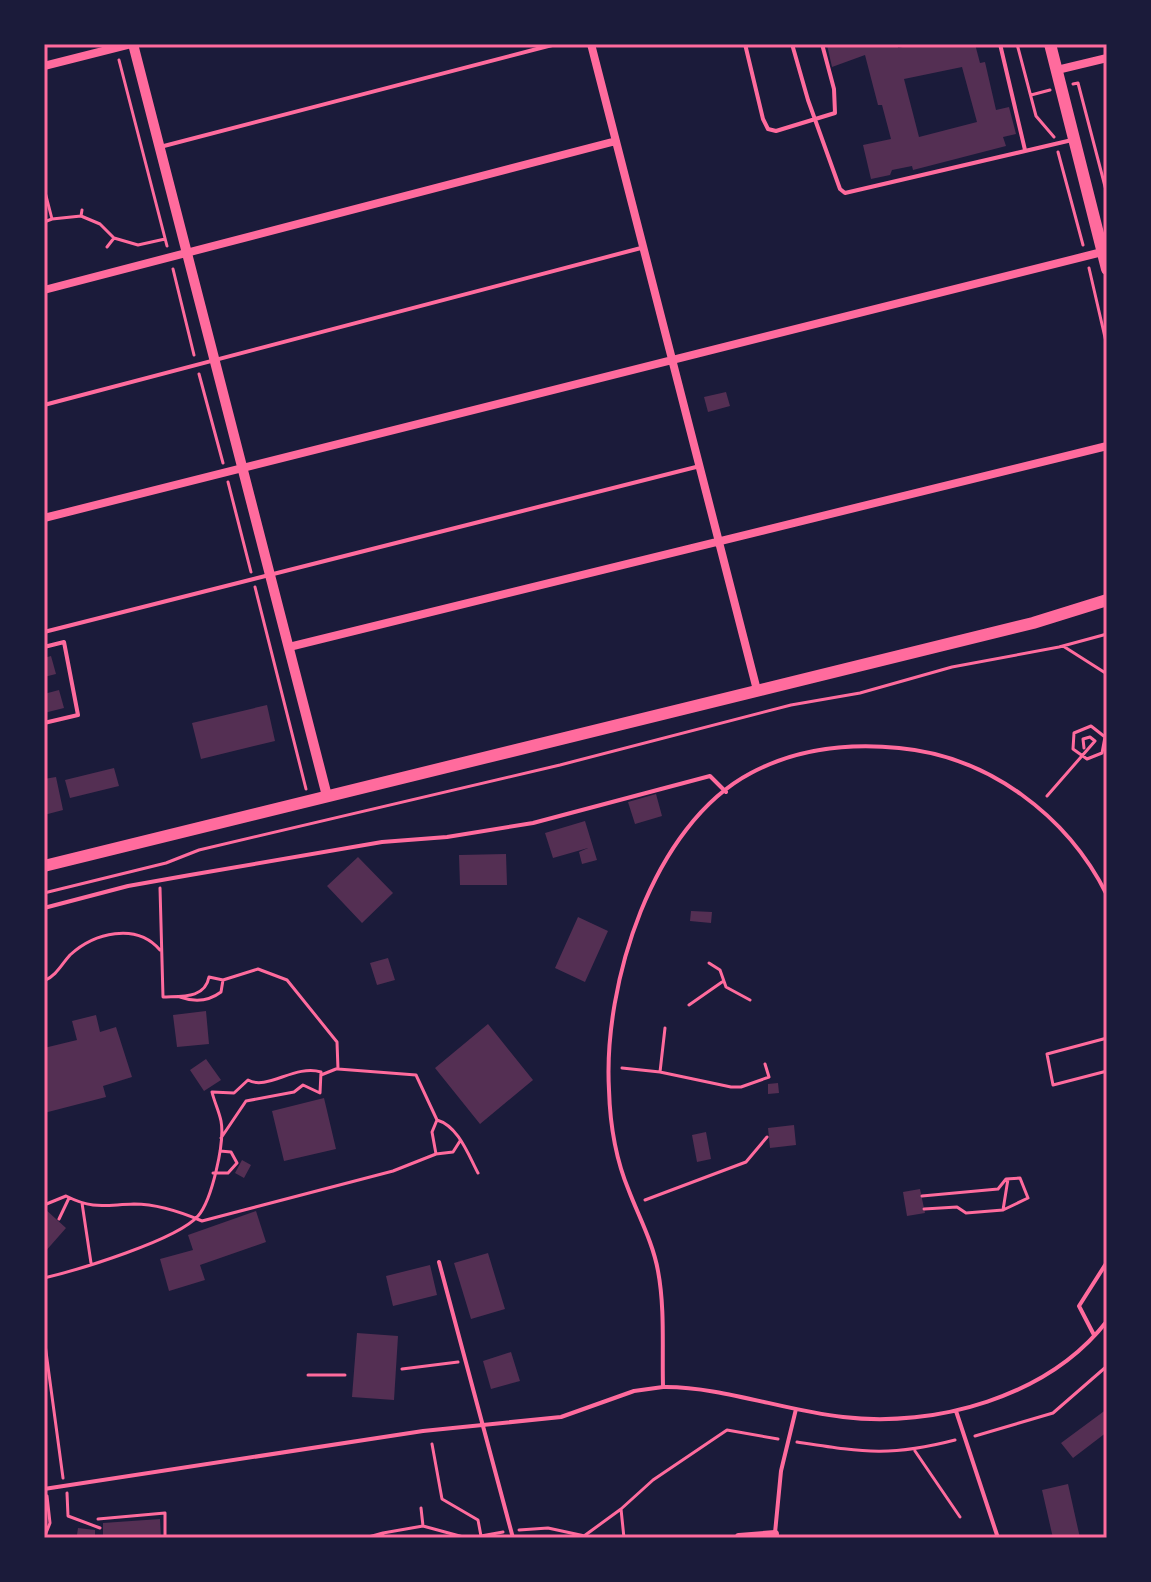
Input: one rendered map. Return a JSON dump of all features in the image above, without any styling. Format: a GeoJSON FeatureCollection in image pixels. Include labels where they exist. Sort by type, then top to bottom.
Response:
{"type":"FeatureCollection","features":[{"type":"Feature","properties":{"kind":"main road"},"geometry":{"type":"LineString","coordinates":[[1050,44],[1105,251],[1107,269]]}},
{"type":"Feature","properties":{"kind":"main road"},"geometry":{"type":"LineString","coordinates":[[44,866],[1033,623],[1107,600]]}},
{"type":"Feature","properties":{"kind":"street"},"geometry":{"type":"LineString","coordinates":[[44,66],[132,44],[327,796]]}},
{"type":"Feature","properties":{"kind":"street"},"geometry":{"type":"LineString","coordinates":[[591,44],[757,690]]}},
{"type":"Feature","properties":{"kind":"street"},"geometry":{"type":"LineString","coordinates":[[1057,70],[1107,58]]}},
{"type":"Feature","properties":{"kind":"street"},"geometry":{"type":"LineString","coordinates":[[44,290],[616,141]]}},
{"type":"Feature","properties":{"kind":"street"},"geometry":{"type":"LineString","coordinates":[[44,518],[1105,251]]}},
{"type":"Feature","properties":{"kind":"street"},"geometry":{"type":"LineString","coordinates":[[289,647],[718,539],[1107,446]]}},
{"type":"Feature","properties":{"kind":"street"},"geometry":{"type":"LineString","coordinates":[[739,1537],[775,1536]]}},
{"type":"Feature","properties":{"kind":"lane"},"geometry":{"type":"LineString","coordinates":[[160,147],[556,44]]}},
{"type":"Feature","properties":{"kind":"lane"},"geometry":{"type":"LineString","coordinates":[[745,44],[768,129],[776,131],[816,122],[835,113],[838,107],[822,44]]}},
{"type":"Feature","properties":{"kind":"lane"},"geometry":{"type":"LineString","coordinates":[[792,44],[816,122],[840,189],[845,193],[1074,139]]}},
{"type":"Feature","properties":{"kind":"lane"},"geometry":{"type":"LineString","coordinates":[[1000,44],[1025,150]]}},
{"type":"Feature","properties":{"kind":"lane"},"geometry":{"type":"LineString","coordinates":[[44,405],[644,248]]}},
{"type":"Feature","properties":{"kind":"lane"},"geometry":{"type":"LineString","coordinates":[[44,632],[700,466]]}},
{"type":"Feature","properties":{"kind":"lane"},"geometry":{"type":"LineString","coordinates":[[44,647],[64,642],[78,715],[44,723]]}},
{"type":"Feature","properties":{"kind":"lane"},"geometry":{"type":"LineString","coordinates":[[663,1387],[658,1269],[628,1189],[612,1126],[608,1060],[610,1027],[625,959],[651,891],[702,810],[748,774],[795,754],[853,746],[935,753],[991,774],[1047,816],[1074,843],[1107,895]]}},
{"type":"Feature","properties":{"kind":"lane"},"geometry":{"type":"LineString","coordinates":[[44,908],[174,877],[382,842],[447,837],[533,823],[710,776],[726,792]]}},
{"type":"Feature","properties":{"kind":"lane"},"geometry":{"type":"LineString","coordinates":[[439,1262],[513,1538]]}},
{"type":"Feature","properties":{"kind":"lane"},"geometry":{"type":"LineString","coordinates":[[1094,1335],[1079,1306],[1107,1262]]}},
{"type":"Feature","properties":{"kind":"lane"},"geometry":{"type":"LineString","coordinates":[[45,1488],[484,1424],[561,1417],[634,1391],[663,1387],[879,1420],[956,1410],[997,1397],[1036,1378],[1094,1335],[1107,1321]]}},
{"type":"Feature","properties":{"kind":"lane"},"geometry":{"type":"LineString","coordinates":[[775,1536],[781,1471],[796,1409]]}},
{"type":"Feature","properties":{"kind":"lane"},"geometry":{"type":"LineString","coordinates":[[956,1410],[998,1538]]}},
{"type":"Feature","properties":{"kind":"path"},"geometry":{"type":"LineString","coordinates":[[1017,44],[1036,116],[1052,132],[1107,346]]}},
{"type":"Feature","properties":{"kind":"path"},"geometry":{"type":"LineString","coordinates":[[116,48],[314,824]]}},
{"type":"Feature","properties":{"kind":"path"},"geometry":{"type":"LineString","coordinates":[[44,188],[52,219]]}},
{"type":"Feature","properties":{"kind":"path"},"geometry":{"type":"LineString","coordinates":[[81,216],[82,210]]}},
{"type":"Feature","properties":{"kind":"path"},"geometry":{"type":"LineString","coordinates":[[44,222],[81,216],[100,224],[114,238],[138,245],[165,239]]}},
{"type":"Feature","properties":{"kind":"path"},"geometry":{"type":"LineString","coordinates":[[107,247],[114,238]]}},
{"type":"Feature","properties":{"kind":"path"},"geometry":{"type":"LineString","coordinates":[[44,893],[166,863],[199,850],[791,705],[860,693],[952,667],[1063,646],[1107,634]]}},
{"type":"Feature","properties":{"kind":"path"},"geometry":{"type":"LineString","coordinates":[[1063,646],[1107,674]]}},
{"type":"Feature","properties":{"kind":"path"},"geometry":{"type":"LineString","coordinates":[[1091,726],[1105,737],[1102,753],[1087,759],[1080,755],[1073,749],[1074,733],[1091,726]]}},
{"type":"Feature","properties":{"kind":"path"},"geometry":{"type":"LineString","coordinates":[[1047,796],[1095,741],[1090,737],[1083,739],[1084,748]]}},
{"type":"Feature","properties":{"kind":"path"},"geometry":{"type":"LineString","coordinates":[[160,886],[163,997],[200,992],[209,977],[223,980],[249,969],[266,970],[287,980],[337,1042],[338,1069]]}},
{"type":"Feature","properties":{"kind":"path"},"geometry":{"type":"LineString","coordinates":[[44,981],[72,953],[106,935],[139,935],[153,942],[162,953]]}},
{"type":"Feature","properties":{"kind":"path"},"geometry":{"type":"LineString","coordinates":[[709,963],[720,970],[722,982],[750,1000]]}},
{"type":"Feature","properties":{"kind":"path"},"geometry":{"type":"LineString","coordinates":[[179,996],[196,1000],[214,997],[222,990],[223,980]]}},
{"type":"Feature","properties":{"kind":"path"},"geometry":{"type":"LineString","coordinates":[[689,1005],[722,982]]}},
{"type":"Feature","properties":{"kind":"path"},"geometry":{"type":"LineString","coordinates":[[660,1072],[665,1028]]}},
{"type":"Feature","properties":{"kind":"path"},"geometry":{"type":"LineString","coordinates":[[1107,1038],[1047,1054],[1053,1085],[1107,1071]]}},
{"type":"Feature","properties":{"kind":"path"},"geometry":{"type":"LineString","coordinates":[[622,1068],[741,1087],[769,1077],[765,1064]]}},
{"type":"Feature","properties":{"kind":"path"},"geometry":{"type":"LineString","coordinates":[[44,1278],[162,1238],[196,1218],[208,1202],[221,1138],[221,1122],[212,1092],[234,1093],[248,1080],[263,1084],[307,1068],[321,1075],[338,1069],[411,1072],[416,1075],[437,1120],[432,1132],[436,1154]]}},
{"type":"Feature","properties":{"kind":"path"},"geometry":{"type":"LineString","coordinates":[[221,1138],[246,1101],[294,1092],[303,1085],[320,1093],[321,1075]]}},
{"type":"Feature","properties":{"kind":"path"},"geometry":{"type":"LineString","coordinates":[[437,1120],[447,1123],[478,1173]]}},
{"type":"Feature","properties":{"kind":"path"},"geometry":{"type":"LineString","coordinates":[[645,1200],[746,1162],[767,1137]]}},
{"type":"Feature","properties":{"kind":"path"},"geometry":{"type":"LineString","coordinates":[[44,1205],[55,1198],[69,1198],[100,1208],[135,1204],[179,1211],[202,1221],[393,1171],[436,1154],[453,1152],[460,1141]]}},
{"type":"Feature","properties":{"kind":"path"},"geometry":{"type":"LineString","coordinates":[[213,1173],[228,1173],[237,1163],[231,1152],[219,1152]]}},
{"type":"Feature","properties":{"kind":"path"},"geometry":{"type":"LineString","coordinates":[[922,1196],[998,1189],[1008,1179],[1020,1178],[1028,1198],[1003,1210],[966,1213],[957,1207],[924,1209]]}},
{"type":"Feature","properties":{"kind":"path"},"geometry":{"type":"LineString","coordinates":[[1003,1210],[1008,1179]]}},
{"type":"Feature","properties":{"kind":"path"},"geometry":{"type":"LineString","coordinates":[[59,1219],[69,1198]]}},
{"type":"Feature","properties":{"kind":"path"},"geometry":{"type":"LineString","coordinates":[[82,1203],[91,1263]]}},
{"type":"Feature","properties":{"kind":"path"},"geometry":{"type":"LineString","coordinates":[[44,1337],[68,1516],[100,1528]]}},
{"type":"Feature","properties":{"kind":"path"},"geometry":{"type":"LineString","coordinates":[[402,1369],[465,1361]]}},
{"type":"Feature","properties":{"kind":"path"},"geometry":{"type":"LineString","coordinates":[[953,1441],[1053,1413],[1107,1366]]}},
{"type":"Feature","properties":{"kind":"path"},"geometry":{"type":"LineString","coordinates":[[308,1375],[345,1375]]}},
{"type":"Feature","properties":{"kind":"path"},"geometry":{"type":"LineString","coordinates":[[432,1444],[442,1499],[455,1508],[468,1511],[478,1520],[481,1537]]}},
{"type":"Feature","properties":{"kind":"path"},"geometry":{"type":"LineString","coordinates":[[914,1450],[960,1517]]}},
{"type":"Feature","properties":{"kind":"path"},"geometry":{"type":"LineString","coordinates":[[44,1538],[50,1523],[45,1488]]}},
{"type":"Feature","properties":{"kind":"path"},"geometry":{"type":"LineString","coordinates":[[421,1508],[423,1526]]}},
{"type":"Feature","properties":{"kind":"path"},"geometry":{"type":"LineString","coordinates":[[584,1536],[621,1509],[624,1538]]}},
{"type":"Feature","properties":{"kind":"path"},"geometry":{"type":"LineString","coordinates":[[98,1519],[165,1513],[165,1538]]}},
{"type":"Feature","properties":{"kind":"path"},"geometry":{"type":"LineString","coordinates":[[365,1538],[423,1526],[468,1538],[511,1530],[548,1528],[594,1538]]}},
{"type":"Feature","properties":{"kind":"building"},"geometry":{"type":"Polygon","coordinates":[[[898,44],[898,48],[917,44],[975,44],[980,63],[985,62],[996,110],[1009,107],[1016,134],[1003,137],[1006,146],[913,170],[912,166],[892,170],[890,175],[871,179],[863,145],[891,139],[882,105],[878,105],[865,55],[832,67],[827,45],[898,44]],[[962,67],[904,79],[919,137],[977,122],[962,67]]]}},
{"type":"Feature","properties":{"kind":"building"},"geometry":{"type":"Polygon","coordinates":[[[726,392],[730,406],[708,412],[704,397],[726,392]]]}},
{"type":"Feature","properties":{"kind":"building"},"geometry":{"type":"Polygon","coordinates":[[[51,656],[56,674],[44,677],[44,658],[51,656]]]}},
{"type":"Feature","properties":{"kind":"building"},"geometry":{"type":"Polygon","coordinates":[[[59,690],[64,708],[44,713],[44,694],[59,690]]]}},
{"type":"Feature","properties":{"kind":"building"},"geometry":{"type":"Polygon","coordinates":[[[267,705],[275,741],[201,759],[192,723],[267,705]]]}},
{"type":"Feature","properties":{"kind":"building"},"geometry":{"type":"Polygon","coordinates":[[[114,768],[119,786],[70,798],[65,780],[114,768]]]}},
{"type":"Feature","properties":{"kind":"building"},"geometry":{"type":"Polygon","coordinates":[[[56,777],[63,810],[44,815],[44,779],[56,777]]]}},
{"type":"Feature","properties":{"kind":"building"},"geometry":{"type":"Polygon","coordinates":[[[656,794],[662,816],[635,824],[628,802],[656,794]]]}},
{"type":"Feature","properties":{"kind":"building"},"geometry":{"type":"Polygon","coordinates":[[[585,821],[597,860],[582,864],[579,852],[588,848],[553,858],[545,833],[585,821]]]}},
{"type":"Feature","properties":{"kind":"building"},"geometry":{"type":"Polygon","coordinates":[[[506,854],[507,885],[460,885],[459,855],[506,854]]]}},
{"type":"Feature","properties":{"kind":"building"},"geometry":{"type":"Polygon","coordinates":[[[358,857],[393,893],[362,923],[327,886],[358,857]]]}},
{"type":"Feature","properties":{"kind":"building"},"geometry":{"type":"Polygon","coordinates":[[[691,911],[712,912],[711,923],[690,921],[691,911]]]}},
{"type":"Feature","properties":{"kind":"building"},"geometry":{"type":"Polygon","coordinates":[[[578,917],[608,931],[585,982],[555,968],[578,917]]]}},
{"type":"Feature","properties":{"kind":"building"},"geometry":{"type":"Polygon","coordinates":[[[388,958],[395,980],[377,985],[370,963],[388,958]]]}},
{"type":"Feature","properties":{"kind":"building"},"geometry":{"type":"Polygon","coordinates":[[[206,1011],[209,1044],[177,1047],[173,1015],[206,1011]]]}},
{"type":"Feature","properties":{"kind":"building"},"geometry":{"type":"Polygon","coordinates":[[[96,1015],[100,1032],[116,1027],[132,1077],[103,1086],[106,1097],[44,1113],[44,1048],[77,1040],[72,1021],[96,1015]]]}},
{"type":"Feature","properties":{"kind":"building"},"geometry":{"type":"Polygon","coordinates":[[[488,1024],[533,1080],[480,1124],[435,1068],[488,1024]]]}},
{"type":"Feature","properties":{"kind":"building"},"geometry":{"type":"Polygon","coordinates":[[[206,1059],[221,1080],[204,1091],[190,1070],[206,1059]]]}},
{"type":"Feature","properties":{"kind":"building"},"geometry":{"type":"Polygon","coordinates":[[[778,1083],[779,1093],[768,1094],[768,1084],[778,1083]]]}},
{"type":"Feature","properties":{"kind":"building"},"geometry":{"type":"Polygon","coordinates":[[[324,1098],[336,1149],[284,1161],[272,1111],[324,1098]]]}},
{"type":"Feature","properties":{"kind":"building"},"geometry":{"type":"Polygon","coordinates":[[[794,1125],[796,1145],[770,1148],[768,1128],[794,1125]]]}},
{"type":"Feature","properties":{"kind":"building"},"geometry":{"type":"Polygon","coordinates":[[[706,1132],[711,1159],[697,1162],[692,1135],[706,1132]]]}},
{"type":"Feature","properties":{"kind":"building"},"geometry":{"type":"Polygon","coordinates":[[[242,1160],[251,1165],[244,1178],[235,1173],[242,1160]]]}},
{"type":"Feature","properties":{"kind":"building"},"geometry":{"type":"Polygon","coordinates":[[[920,1189],[925,1213],[907,1216],[903,1192],[920,1189]]]}},
{"type":"Feature","properties":{"kind":"building"},"geometry":{"type":"Polygon","coordinates":[[[44,1211],[66,1228],[44,1253],[44,1211]]]}},
{"type":"Feature","properties":{"kind":"building"},"geometry":{"type":"Polygon","coordinates":[[[256,1211],[266,1242],[200,1265],[205,1280],[169,1291],[160,1259],[193,1250],[188,1235],[256,1211]]]}},
{"type":"Feature","properties":{"kind":"building"},"geometry":{"type":"Polygon","coordinates":[[[488,1253],[505,1309],[471,1319],[454,1263],[488,1253]]]}},
{"type":"Feature","properties":{"kind":"building"},"geometry":{"type":"Polygon","coordinates":[[[430,1265],[437,1295],[393,1306],[386,1276],[430,1265]]]}},
{"type":"Feature","properties":{"kind":"building"},"geometry":{"type":"Polygon","coordinates":[[[357,1333],[398,1336],[394,1400],[352,1397],[357,1333]]]}},
{"type":"Feature","properties":{"kind":"building"},"geometry":{"type":"Polygon","coordinates":[[[511,1352],[520,1381],[491,1389],[483,1361],[511,1352]]]}},
{"type":"Feature","properties":{"kind":"building"},"geometry":{"type":"Polygon","coordinates":[[[1107,1409],[1107,1432],[1073,1458],[1061,1443],[1107,1409]]]}},
{"type":"Feature","properties":{"kind":"building"},"geometry":{"type":"Polygon","coordinates":[[[1068,1484],[1080,1538],[1053,1538],[1042,1490],[1068,1484]]]}},
{"type":"Feature","properties":{"kind":"building"},"geometry":{"type":"Polygon","coordinates":[[[160,1519],[161,1538],[103,1538],[103,1523],[160,1519]]]}},
{"type":"Feature","properties":{"kind":"building"},"geometry":{"type":"Polygon","coordinates":[[[78,1528],[95,1530],[95,1537],[77,1535],[78,1528]]]}}]}
